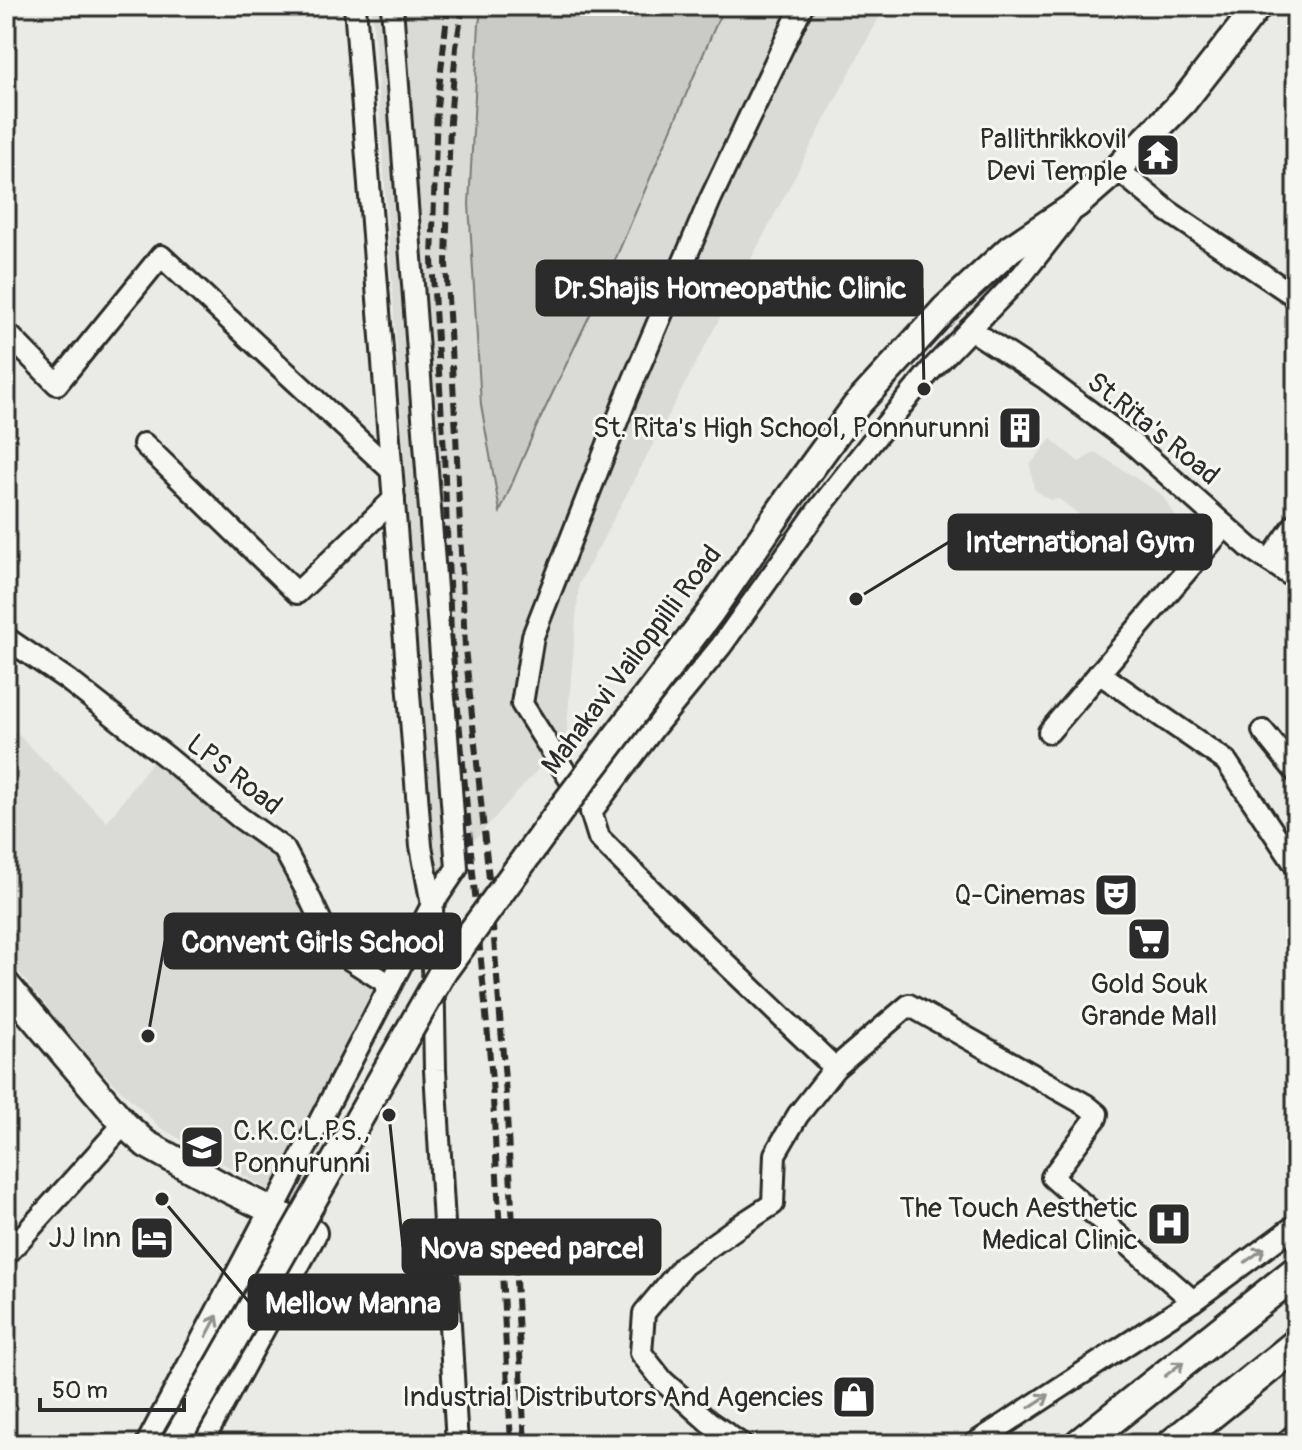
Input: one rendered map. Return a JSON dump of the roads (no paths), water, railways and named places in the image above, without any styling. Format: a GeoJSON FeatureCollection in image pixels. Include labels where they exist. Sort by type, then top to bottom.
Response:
{"type":"FeatureCollection","features":[{"type":"Feature","properties":{"kind":"highway"},"geometry":{"type":"LineString","coordinates":[[1080,1444],[1296,1272]]}},
{"type":"Feature","properties":{"kind":"highway"},"geometry":{"type":"LineString","coordinates":[[1173,1444],[1296,1345]]}},
{"type":"Feature","properties":{"kind":"main road","name":"Mahakavi Vailoppilli Road"},"geometry":{"type":"LineString","coordinates":[[174,1444],[442,973],[710,613],[856,406],[945,309],[1010,249],[1077,204],[1117,169],[1183,102],[1258,6]]}},
{"type":"Feature","properties":{"kind":"main road"},"geometry":{"type":"LineString","coordinates":[[6,985],[124,1124],[146,1144],[313,1233],[198,1444]]}},
{"type":"Feature","properties":{"kind":"main road"},"geometry":{"type":"LineString","coordinates":[[150,1444],[273,1211]]}},
{"type":"Feature","properties":{"kind":"street"},"geometry":{"type":"LineString","coordinates":[[355,6],[421,846],[432,905],[435,1070],[457,1444]]}},
{"type":"Feature","properties":{"kind":"street"},"geometry":{"type":"LineString","coordinates":[[273,1211],[432,905],[457,868],[392,6]]}},
{"type":"Feature","properties":{"kind":"street"},"geometry":{"type":"LineString","coordinates":[[802,6],[710,200],[626,398],[533,636],[522,704],[591,812],[599,838],[835,1068]]}},
{"type":"Feature","properties":{"kind":"street"},"geometry":{"type":"LineString","coordinates":[[1117,169],[1168,211],[1296,297]]}},
{"type":"Feature","properties":{"kind":"street"},"geometry":{"type":"LineString","coordinates":[[591,812],[721,646],[827,498],[931,370],[1022,275],[1077,204]]}},
{"type":"Feature","properties":{"kind":"street"},"geometry":{"type":"LineString","coordinates":[[6,332],[57,384],[161,256],[391,470]]}},
{"type":"Feature","properties":{"kind":"street","name":"St.Rita's Road"},"geometry":{"type":"LineString","coordinates":[[970,329],[1046,379],[1132,443],[1250,548],[1296,579]]}},
{"type":"Feature","properties":{"kind":"street"},"geometry":{"type":"LineString","coordinates":[[144,444],[297,593],[394,499]]}},
{"type":"Feature","properties":{"kind":"street"},"geometry":{"type":"LineString","coordinates":[[1269,561],[1296,523]]}},
{"type":"Feature","properties":{"kind":"street"},"geometry":{"type":"LineString","coordinates":[[1049,732],[1225,526]]}},
{"type":"Feature","properties":{"kind":"street","name":"LPS Road"},"geometry":{"type":"LineString","coordinates":[[6,638],[68,680],[239,817],[284,849],[334,949],[390,985]]}},
{"type":"Feature","properties":{"kind":"street"},"geometry":{"type":"LineString","coordinates":[[1099,673],[1226,761],[1296,866]]}},
{"type":"Feature","properties":{"kind":"street"},"geometry":{"type":"LineString","coordinates":[[1263,731],[1296,772]]}},
{"type":"Feature","properties":{"kind":"street"},"geometry":{"type":"LineString","coordinates":[[741,1444],[709,1422],[655,1372],[641,1353],[644,1313],[684,1265],[773,1204],[775,1154],[798,1115],[835,1068],[909,1005],[1097,1114],[1052,1177],[1193,1301]]}},
{"type":"Feature","properties":{"kind":"street"},"geometry":{"type":"LineString","coordinates":[[6,1255],[124,1124]]}},
{"type":"Feature","properties":{"kind":"street"},"geometry":{"type":"LineString","coordinates":[[974,1444],[1193,1301],[1296,1225]]}},
{"type":"Feature","properties":{"kind":"street"},"geometry":{"type":"LineString","coordinates":[[1284,1444],[1296,1434]]}},
{"type":"Feature","properties":{"kind":"railway"},"geometry":{"type":"LineString","coordinates":[[448,6],[437,108],[432,260],[451,633],[492,1080],[511,1444]]}},
{"type":"Feature","properties":{"kind":"railway"},"geometry":{"type":"LineString","coordinates":[[463,6],[450,121],[446,263],[465,648],[490,888],[505,1080],[525,1444]]}},
{"type":"Feature","properties":{"kind":"place","name":"Pallithrikkovil Devi Temple"},"geometry":{"type":"Point","coordinates":[1158,155]}},
{"type":"Feature","properties":{"kind":"place","name":"Dr.Shajis Homeopathic Clinic"},"geometry":{"type":"Point","coordinates":[924,389]}},
{"type":"Feature","properties":{"kind":"place","name":"St. Rita's High School, Ponnurunni"},"geometry":{"type":"Point","coordinates":[1020,428]}},
{"type":"Feature","properties":{"kind":"place","name":"International Gym"},"geometry":{"type":"Point","coordinates":[856,599]}},
{"type":"Feature","properties":{"kind":"place","name":"Q-Cinemas"},"geometry":{"type":"Point","coordinates":[1116,895]}},
{"type":"Feature","properties":{"kind":"place","name":"Gold Souk Grande Mall"},"geometry":{"type":"Point","coordinates":[1149,939]}},
{"type":"Feature","properties":{"kind":"place","name":"Convent Girls School"},"geometry":{"type":"Point","coordinates":[148,1036]}},
{"type":"Feature","properties":{"kind":"place","name":"Nova speed parcel"},"geometry":{"type":"Point","coordinates":[389,1115]}},
{"type":"Feature","properties":{"kind":"place","name":"C.K.C.L.P.S., Ponnurunni"},"geometry":{"type":"Point","coordinates":[202,1147]}},
{"type":"Feature","properties":{"kind":"place","name":"Mellow Manna"},"geometry":{"type":"Point","coordinates":[162,1199]}},
{"type":"Feature","properties":{"kind":"place","name":"The Touch Aesthetic Medical Clinic"},"geometry":{"type":"Point","coordinates":[1169,1224]}},
{"type":"Feature","properties":{"kind":"place","name":"JJ Inn"},"geometry":{"type":"Point","coordinates":[152,1238]}},
{"type":"Feature","properties":{"kind":"place","name":"Industrial Distributors And Agencies"},"geometry":{"type":"Point","coordinates":[854,1397]}}]}
